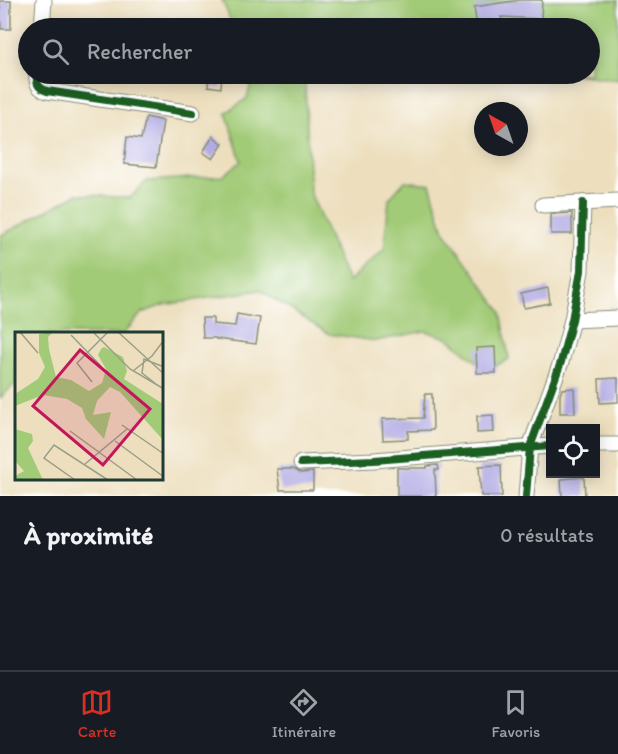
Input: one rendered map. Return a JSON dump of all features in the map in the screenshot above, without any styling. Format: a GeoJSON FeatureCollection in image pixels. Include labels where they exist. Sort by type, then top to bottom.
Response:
{"type":"FeatureCollection","features":[{"type":"Feature","properties":{"kind":"street"},"geometry":{"type":"LineString","coordinates":[[43,18],[45,0]]}},
{"type":"Feature","properties":{"kind":"street"},"geometry":{"type":"LineString","coordinates":[[37,84],[47,91],[193,113]]}},
{"type":"Feature","properties":{"kind":"street"},"geometry":{"type":"LineString","coordinates":[[543,205],[618,201]]}},
{"type":"Feature","properties":{"kind":"street"},"geometry":{"type":"LineString","coordinates":[[526,496],[530,447],[561,362],[572,320],[581,271],[583,203]]}},
{"type":"Feature","properties":{"kind":"street"},"geometry":{"type":"LineString","coordinates":[[572,320],[618,318]]}},
{"type":"Feature","properties":{"kind":"street"},"geometry":{"type":"LineString","coordinates":[[600,445],[618,445]]}},
{"type":"Feature","properties":{"kind":"street"},"geometry":{"type":"LineString","coordinates":[[301,463],[546,447]]}},
{"type":"Feature","properties":{"kind":"green space"},"geometry":{"type":"Polygon","coordinates":[[[222,0],[618,0],[618,80],[600,77],[600,18],[230,18],[222,0]]]}},
{"type":"Feature","properties":{"kind":"green space"},"geometry":{"type":"Polygon","coordinates":[[[251,84],[305,84],[310,192],[348,282],[384,249],[389,199],[405,181],[430,184],[444,231],[501,311],[509,359],[487,370],[448,338],[425,331],[376,341],[329,334],[260,290],[163,305],[142,313],[125,332],[15,332],[15,384],[0,398],[0,236],[77,194],[130,198],[147,181],[223,176],[241,161],[226,113],[247,98],[251,84]]]}},
{"type":"Feature","properties":{"kind":"building"},"geometry":{"type":"Polygon","coordinates":[[[520,0],[542,0],[541,18],[476,18],[474,7],[520,0]]]}},
{"type":"Feature","properties":{"kind":"building"},"geometry":{"type":"Polygon","coordinates":[[[0,1],[11,1],[11,29],[1,29],[0,1]]]}},
{"type":"Feature","properties":{"kind":"building"},"geometry":{"type":"Polygon","coordinates":[[[208,84],[221,84],[221,88],[208,86],[208,84]]]}},
{"type":"Feature","properties":{"kind":"building"},"geometry":{"type":"Polygon","coordinates":[[[146,117],[163,121],[156,167],[124,164],[127,137],[141,139],[146,117]]]}},
{"type":"Feature","properties":{"kind":"building"},"geometry":{"type":"Polygon","coordinates":[[[213,136],[223,144],[213,159],[203,152],[213,136]]]}},
{"type":"Feature","properties":{"kind":"building"},"geometry":{"type":"Polygon","coordinates":[[[572,213],[572,234],[551,234],[551,214],[572,213]]]}},
{"type":"Feature","properties":{"kind":"building"},"geometry":{"type":"Polygon","coordinates":[[[548,288],[550,303],[524,308],[521,294],[548,288]]]}},
{"type":"Feature","properties":{"kind":"building"},"geometry":{"type":"Polygon","coordinates":[[[237,314],[260,318],[256,344],[203,338],[202,318],[213,318],[213,324],[235,326],[237,314]]]}},
{"type":"Feature","properties":{"kind":"building"},"geometry":{"type":"Polygon","coordinates":[[[495,347],[496,373],[477,373],[476,348],[495,347]]]}},
{"type":"Feature","properties":{"kind":"building"},"geometry":{"type":"Polygon","coordinates":[[[618,378],[618,402],[600,403],[599,379],[618,378]]]}},
{"type":"Feature","properties":{"kind":"building"},"geometry":{"type":"Polygon","coordinates":[[[574,388],[575,413],[560,413],[562,389],[574,388]]]}},
{"type":"Feature","properties":{"kind":"building"},"geometry":{"type":"Polygon","coordinates":[[[425,394],[432,394],[433,430],[408,431],[408,439],[383,440],[382,419],[423,418],[425,394]]]}},
{"type":"Feature","properties":{"kind":"building"},"geometry":{"type":"Polygon","coordinates":[[[493,415],[494,432],[477,433],[477,416],[493,415]]]}},
{"type":"Feature","properties":{"kind":"building"},"geometry":{"type":"Polygon","coordinates":[[[438,465],[439,470],[435,470],[436,496],[397,496],[397,468],[427,468],[427,466],[438,465]]]}},
{"type":"Feature","properties":{"kind":"building"},"geometry":{"type":"Polygon","coordinates":[[[501,465],[502,496],[481,496],[479,466],[501,465]]]}},
{"type":"Feature","properties":{"kind":"building"},"geometry":{"type":"Polygon","coordinates":[[[277,469],[293,469],[301,473],[313,472],[313,490],[280,490],[277,469]]]}},
{"type":"Feature","properties":{"kind":"building"},"geometry":{"type":"Polygon","coordinates":[[[584,478],[585,496],[562,496],[561,479],[584,478]]]}},
{"type":"Feature","properties":{"kind":"cycle path"},"geometry":{"type":"LineString","coordinates":[[38,84],[47,91],[193,113]]}},
{"type":"Feature","properties":{"kind":"cycle path"},"geometry":{"type":"LineString","coordinates":[[526,496],[530,447],[561,362],[572,320],[581,271],[583,203]]}},
{"type":"Feature","properties":{"kind":"cycle path"},"geometry":{"type":"LineString","coordinates":[[301,463],[374,460],[546,446]]}}]}
